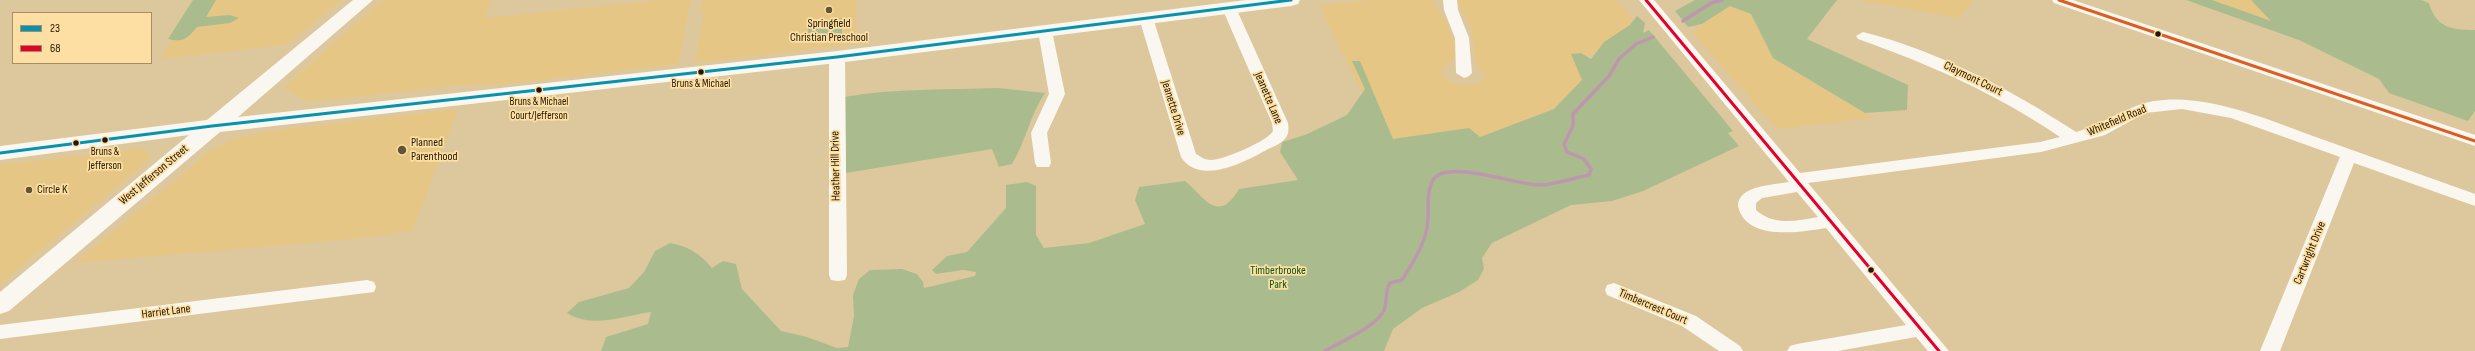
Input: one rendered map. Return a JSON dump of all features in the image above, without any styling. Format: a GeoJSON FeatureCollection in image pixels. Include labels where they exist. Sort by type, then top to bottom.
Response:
{"type":"FeatureCollection","features":[{"type":"Feature","properties":{"kind":"main road","name":"West Jefferson Street"},"geometry":{"type":"LineString","coordinates":[[0,305],[364,0]]}},
{"type":"Feature","properties":{"kind":"main road"},"geometry":{"type":"LineString","coordinates":[[0,153],[212,126],[837,57],[1291,0]]}},
{"type":"Feature","properties":{"kind":"main road"},"geometry":{"type":"LineString","coordinates":[[283,67],[263,100],[264,106],[270,109],[449,91],[475,96]]}},
{"type":"Feature","properties":{"kind":"main road"},"geometry":{"type":"LineString","coordinates":[[33,149],[68,154],[142,145],[157,146],[161,154],[151,178]]}},
{"type":"Feature","properties":{"kind":"street"},"geometry":{"type":"LineString","coordinates":[[1438,0],[1441,5],[1450,5],[1462,38],[1464,73]]}},
{"type":"Feature","properties":{"kind":"street"},"geometry":{"type":"LineString","coordinates":[[2059,0],[2475,141]]}},
{"type":"Feature","properties":{"kind":"street"},"geometry":{"type":"LineString","coordinates":[[1650,5],[1939,351]]}},
{"type":"Feature","properties":{"kind":"street","name":"Jeanette Lane"},"geometry":{"type":"LineString","coordinates":[[1229,8],[1280,123],[1281,131],[1278,137],[1229,162]]}},
{"type":"Feature","properties":{"kind":"street","name":"Jeanette Drive"},"geometry":{"type":"LineString","coordinates":[[1146,18],[1189,157],[1194,162],[1202,164],[1229,162]]}},
{"type":"Feature","properties":{"kind":"street"},"geometry":{"type":"LineString","coordinates":[[1042,163],[1039,133],[1057,94],[1045,31]]}},
{"type":"Feature","properties":{"kind":"street","name":"Claymont Court"},"geometry":{"type":"LineString","coordinates":[[1863,36],[1938,62],[1973,78],[2018,101],[2075,139]]}},
{"type":"Feature","properties":{"kind":"street","name":"Heather Hill Drive"},"geometry":{"type":"LineString","coordinates":[[837,57],[838,275]]}},
{"type":"Feature","properties":{"kind":"street","name":"Whitefield Road"},"geometry":{"type":"LineString","coordinates":[[1830,221],[1785,227],[1769,226],[1754,218],[1746,206],[1747,201],[1758,193],[1798,182],[2041,147],[2075,139],[2099,131],[2139,110],[2155,106],[2182,104],[2235,114],[2475,200]]}},
{"type":"Feature","properties":{"kind":"street","name":"Cartwright Drive"},"geometry":{"type":"LineString","coordinates":[[2270,351],[2349,155]]}},
{"type":"Feature","properties":{"kind":"street","name":"Harriet Lane"},"geometry":{"type":"LineString","coordinates":[[0,332],[367,287]]}},
{"type":"Feature","properties":{"kind":"street","name":"Timbercrest Court"},"geometry":{"type":"LineString","coordinates":[[1614,290],[1689,321],[1733,351]]}},
{"type":"Feature","properties":{"kind":"street"},"geometry":{"type":"LineString","coordinates":[[1797,351],[1921,329]]}},
{"type":"Feature","properties":{"kind":"shaded area"},"geometry":{"type":"Polygon","coordinates":[[[198,0],[342,0],[286,45],[160,59],[198,0]]]}},
{"type":"Feature","properties":{"kind":"shaded area"},"geometry":{"type":"Polygon","coordinates":[[[382,0],[491,0],[485,18],[662,0],[691,0],[678,64],[504,84],[453,86],[307,102],[283,88],[382,0]]]}},
{"type":"Feature","properties":{"kind":"shaded area"},"geometry":{"type":"Polygon","coordinates":[[[702,0],[856,0],[857,44],[695,63],[703,15],[700,11],[702,0]]]}},
{"type":"Feature","properties":{"kind":"shaded area"},"geometry":{"type":"Polygon","coordinates":[[[1369,0],[1431,0],[1446,21],[1454,44],[1454,59],[1444,68],[1443,75],[1451,83],[1464,86],[1477,84],[1484,79],[1484,74],[1476,64],[1471,27],[1457,0],[1617,0],[1640,29],[1574,63],[1585,79],[1559,109],[1476,144],[1393,157],[1320,6],[1369,0]]]}},
{"type":"Feature","properties":{"kind":"shaded area"},"geometry":{"type":"Polygon","coordinates":[[[1857,0],[1973,0],[1959,18],[1857,0]]]}},
{"type":"Feature","properties":{"kind":"shaded area"},"geometry":{"type":"Polygon","coordinates":[[[2212,0],[2251,0],[2272,21],[2212,0]]]}},
{"type":"Feature","properties":{"kind":"shaded area"},"geometry":{"type":"Polygon","coordinates":[[[1730,6],[1751,14],[1773,58],[1873,118],[1777,129],[1694,34],[1695,29],[1730,6]]]}},
{"type":"Feature","properties":{"kind":"shaded area"},"geometry":{"type":"Polygon","coordinates":[[[458,109],[413,231],[352,239],[75,263],[210,151],[232,139],[270,131],[458,109]]]}},
{"type":"Feature","properties":{"kind":"shaded area"},"geometry":{"type":"Polygon","coordinates":[[[136,149],[147,151],[151,156],[142,166],[0,284],[0,165],[136,149]]]}},
{"type":"Feature","properties":{"kind":"green space"},"geometry":{"type":"Polygon","coordinates":[[[193,0],[216,0],[206,17],[230,15],[239,18],[230,23],[197,27],[185,39],[168,39],[193,0]]]}},
{"type":"Feature","properties":{"kind":"green space"},"geometry":{"type":"Polygon","coordinates":[[[1695,0],[1837,0],[1807,39],[1908,85],[1907,110],[1865,113],[1773,58],[1751,14],[1730,6],[1702,24],[1688,27],[1675,11],[1695,0]]]}},
{"type":"Feature","properties":{"kind":"green space"},"geometry":{"type":"Polygon","coordinates":[[[2186,0],[2212,0],[2271,21],[2251,0],[2421,0],[2429,3],[2436,18],[2446,26],[2475,30],[2475,111],[2468,121],[2389,93],[2379,79],[2299,40],[2186,0]]]}},
{"type":"Feature","properties":{"kind":"green space","name":"Timberbrooke Park"},"geometry":{"type":"Polygon","coordinates":[[[1637,16],[1645,23],[1643,33],[1649,30],[1733,131],[1728,133],[1739,146],[1643,191],[1612,201],[1571,205],[1492,243],[1482,258],[1484,269],[1478,280],[1459,292],[1422,308],[1393,329],[1384,351],[601,351],[606,337],[648,324],[651,312],[597,321],[577,318],[567,313],[579,302],[629,288],[644,272],[655,251],[670,243],[683,246],[694,251],[712,268],[723,261],[736,264],[742,289],[781,331],[807,337],[837,348],[848,347],[854,316],[853,295],[859,279],[870,270],[902,269],[917,274],[923,282],[924,288],[975,276],[976,272],[963,270],[936,274],[932,270],[947,256],[967,252],[1006,208],[1006,185],[1027,182],[1036,186],[1036,235],[1044,248],[1089,243],[1145,224],[1135,200],[1139,187],[1185,181],[1206,201],[1218,207],[1225,205],[1232,199],[1239,189],[1298,180],[1280,152],[1282,142],[1305,135],[1347,115],[1365,89],[1352,61],[1360,61],[1393,139],[1469,128],[1480,137],[1554,109],[1582,80],[1571,54],[1581,53],[1591,59],[1604,42],[1630,25],[1637,16]]]}},
{"type":"Feature","properties":{"kind":"green space"},"geometry":{"type":"Polygon","coordinates":[[[842,18],[842,35],[808,40],[808,23],[842,18]]]}},
{"type":"Feature","properties":{"kind":"green space"},"geometry":{"type":"Polygon","coordinates":[[[998,88],[1045,93],[1035,110],[1021,146],[1012,164],[999,167],[992,149],[846,173],[844,97],[882,92],[998,88]]]}},
{"type":"Feature","properties":{"kind":"waterway"},"geometry":{"type":"LineString","coordinates":[[1683,21],[1711,3],[1722,0]]}},
{"type":"Feature","properties":{"kind":"waterway"},"geometry":{"type":"LineString","coordinates":[[1325,351],[1367,328],[1380,316],[1384,310],[1388,286],[1390,283],[1402,280],[1420,249],[1427,228],[1429,191],[1433,180],[1441,174],[1467,172],[1541,185],[1589,175],[1591,169],[1584,159],[1567,152],[1564,144],[1573,126],[1573,114],[1609,76],[1619,59],[1636,44],[1653,37]]}},
{"type":"Feature","properties":{"kind":"transit line","name":"23"},"geometry":{"type":"LineString","coordinates":[[0,153],[212,126],[837,57],[1291,0]]}},
{"type":"Feature","properties":{"kind":"transit line","name":"68"},"geometry":{"type":"LineString","coordinates":[[1646,0],[1939,351]]}},
{"type":"Feature","properties":{"kind":"transit line"},"geometry":{"type":"LineString","coordinates":[[2059,0],[2475,141]]}},
{"type":"Feature","properties":{"kind":"place","name":"Springfield Christian Preschool"},"geometry":{"type":"Point","coordinates":[829,10]}},
{"type":"Feature","properties":{"kind":"place","name":"Bruns & Michael"},"geometry":{"type":"Point","coordinates":[701,72]}},
{"type":"Feature","properties":{"kind":"place","name":"Bruns & Michael Court/Jefferson"},"geometry":{"type":"Point","coordinates":[539,90]}},
{"type":"Feature","properties":{"kind":"place","name":"Bruns & Jefferson"},"geometry":{"type":"Point","coordinates":[105,140]}},
{"type":"Feature","properties":{"kind":"place","name":"Planned Parenthood"},"geometry":{"type":"Point","coordinates":[402,150]}},
{"type":"Feature","properties":{"kind":"place","name":"Circle K"},"geometry":{"type":"Point","coordinates":[29,190]}}]}
